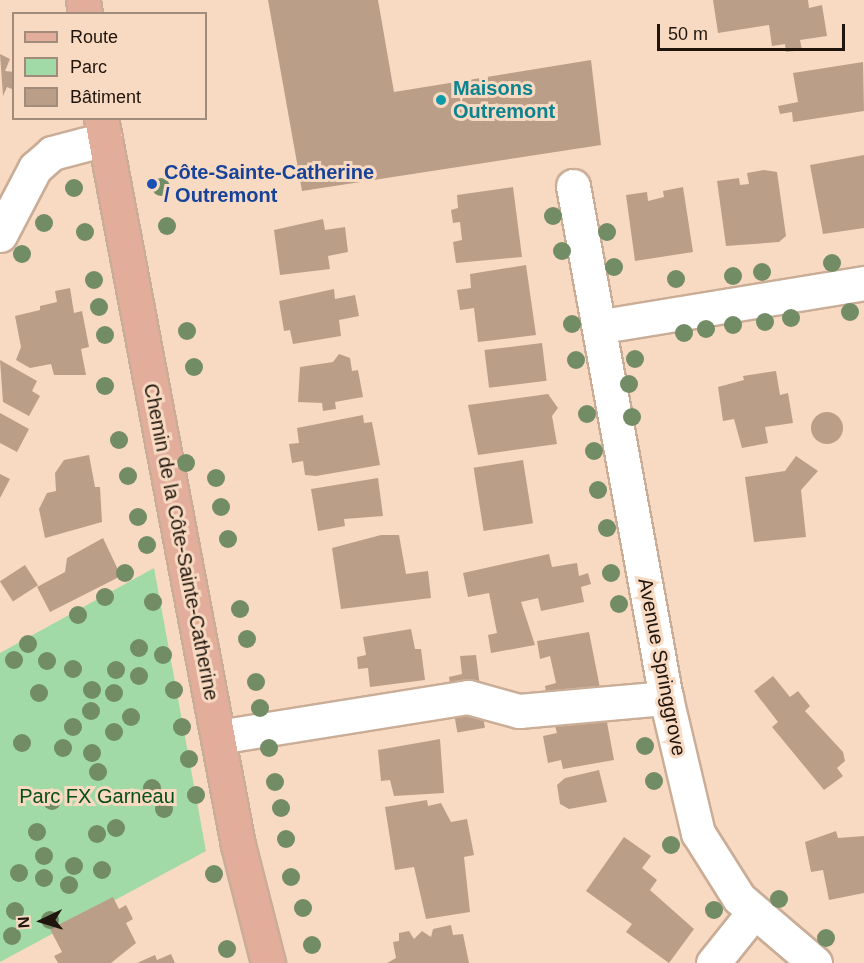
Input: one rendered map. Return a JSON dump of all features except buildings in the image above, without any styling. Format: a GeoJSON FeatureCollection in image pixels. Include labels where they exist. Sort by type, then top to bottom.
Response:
{"type":"FeatureCollection","features":[{"type":"Feature","properties":{"kind":"main road","name":"Chemin de la Côte-Sainte-Catherine"},"geometry":{"type":"LineString","coordinates":[[103,129],[218,737],[257,931],[268,963]]}},
{"type":"Feature","properties":{"kind":"street"},"geometry":{"type":"LineString","coordinates":[[0,235],[35,168],[52,153],[103,129]]}},
{"type":"Feature","properties":{"kind":"street","name":"Avenue Springgrove"},"geometry":{"type":"LineString","coordinates":[[573,186],[602,326],[666,698],[698,833],[719,874],[753,913],[815,963]]}},
{"type":"Feature","properties":{"kind":"street"},"geometry":{"type":"LineString","coordinates":[[602,326],[864,283]]}},
{"type":"Feature","properties":{"kind":"street"},"geometry":{"type":"LineString","coordinates":[[218,737],[468,697],[519,711],[666,698]]}},
{"type":"Feature","properties":{"kind":"street"},"geometry":{"type":"LineString","coordinates":[[713,963],[753,913]]}},
{"type":"Feature","properties":{"kind":"green space","name":"Parc FX Garneau"},"geometry":{"type":"Polygon","coordinates":[[[154,568],[206,851],[0,962],[0,653],[154,568]]]}},
{"type":"Feature","properties":{"kind":"place","name":"Maisons Outremont"},"geometry":{"type":"Point","coordinates":[441,100]}},
{"type":"Feature","properties":{"kind":"place","name":"Côte-Sainte-Catherine / Outremont"},"geometry":{"type":"Point","coordinates":[152,184]}}]}
